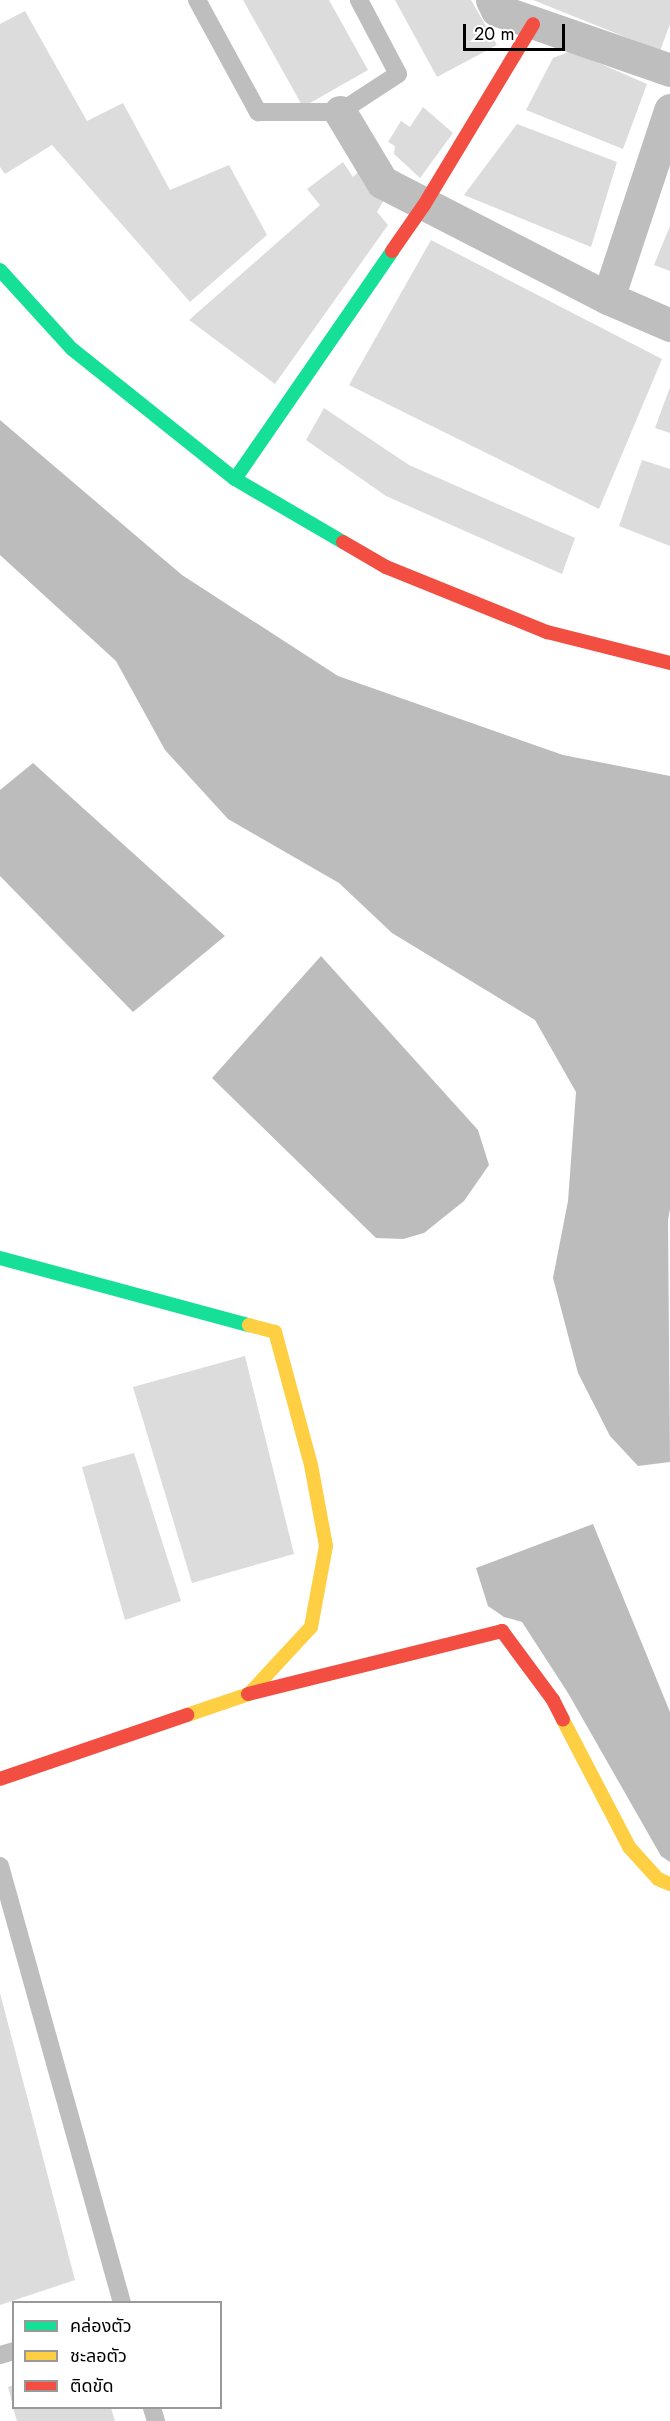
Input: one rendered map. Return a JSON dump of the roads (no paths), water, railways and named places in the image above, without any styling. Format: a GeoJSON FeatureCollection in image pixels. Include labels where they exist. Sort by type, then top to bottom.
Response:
{"type":"FeatureCollection","features":[{"type":"Feature","properties":{"kind":"street"},"geometry":{"type":"LineString","coordinates":[[492,0],[497,10],[670,70]]}},
{"type":"Feature","properties":{"kind":"street"},"geometry":{"type":"LineString","coordinates":[[234,479],[424,205],[533,24]]}},
{"type":"Feature","properties":{"kind":"street"},"geometry":{"type":"LineString","coordinates":[[608,298],[670,110]]}},
{"type":"Feature","properties":{"kind":"street"},"geometry":{"type":"LineString","coordinates":[[340,112],[382,183],[608,298],[670,325]]}},
{"type":"Feature","properties":{"kind":"street"},"geometry":{"type":"LineString","coordinates":[[0,270],[72,350],[234,479],[386,567],[547,632],[670,663]]}},
{"type":"Feature","properties":{"kind":"street"},"geometry":{"type":"LineString","coordinates":[[0,1258],[275,1332],[310,1465],[326,1546],[311,1627],[248,1694]]}},
{"type":"Feature","properties":{"kind":"street"},"geometry":{"type":"LineString","coordinates":[[0,1779],[248,1694],[502,1631],[553,1700],[629,1847],[658,1879],[670,1884]]}},
{"type":"Feature","properties":{"kind":"lane"},"geometry":{"type":"LineString","coordinates":[[197,0],[258,112],[340,112],[398,74],[359,0]]}},
{"type":"Feature","properties":{"kind":"lane"},"geometry":{"type":"LineString","coordinates":[[0,1866],[122,2301]]}}]}
